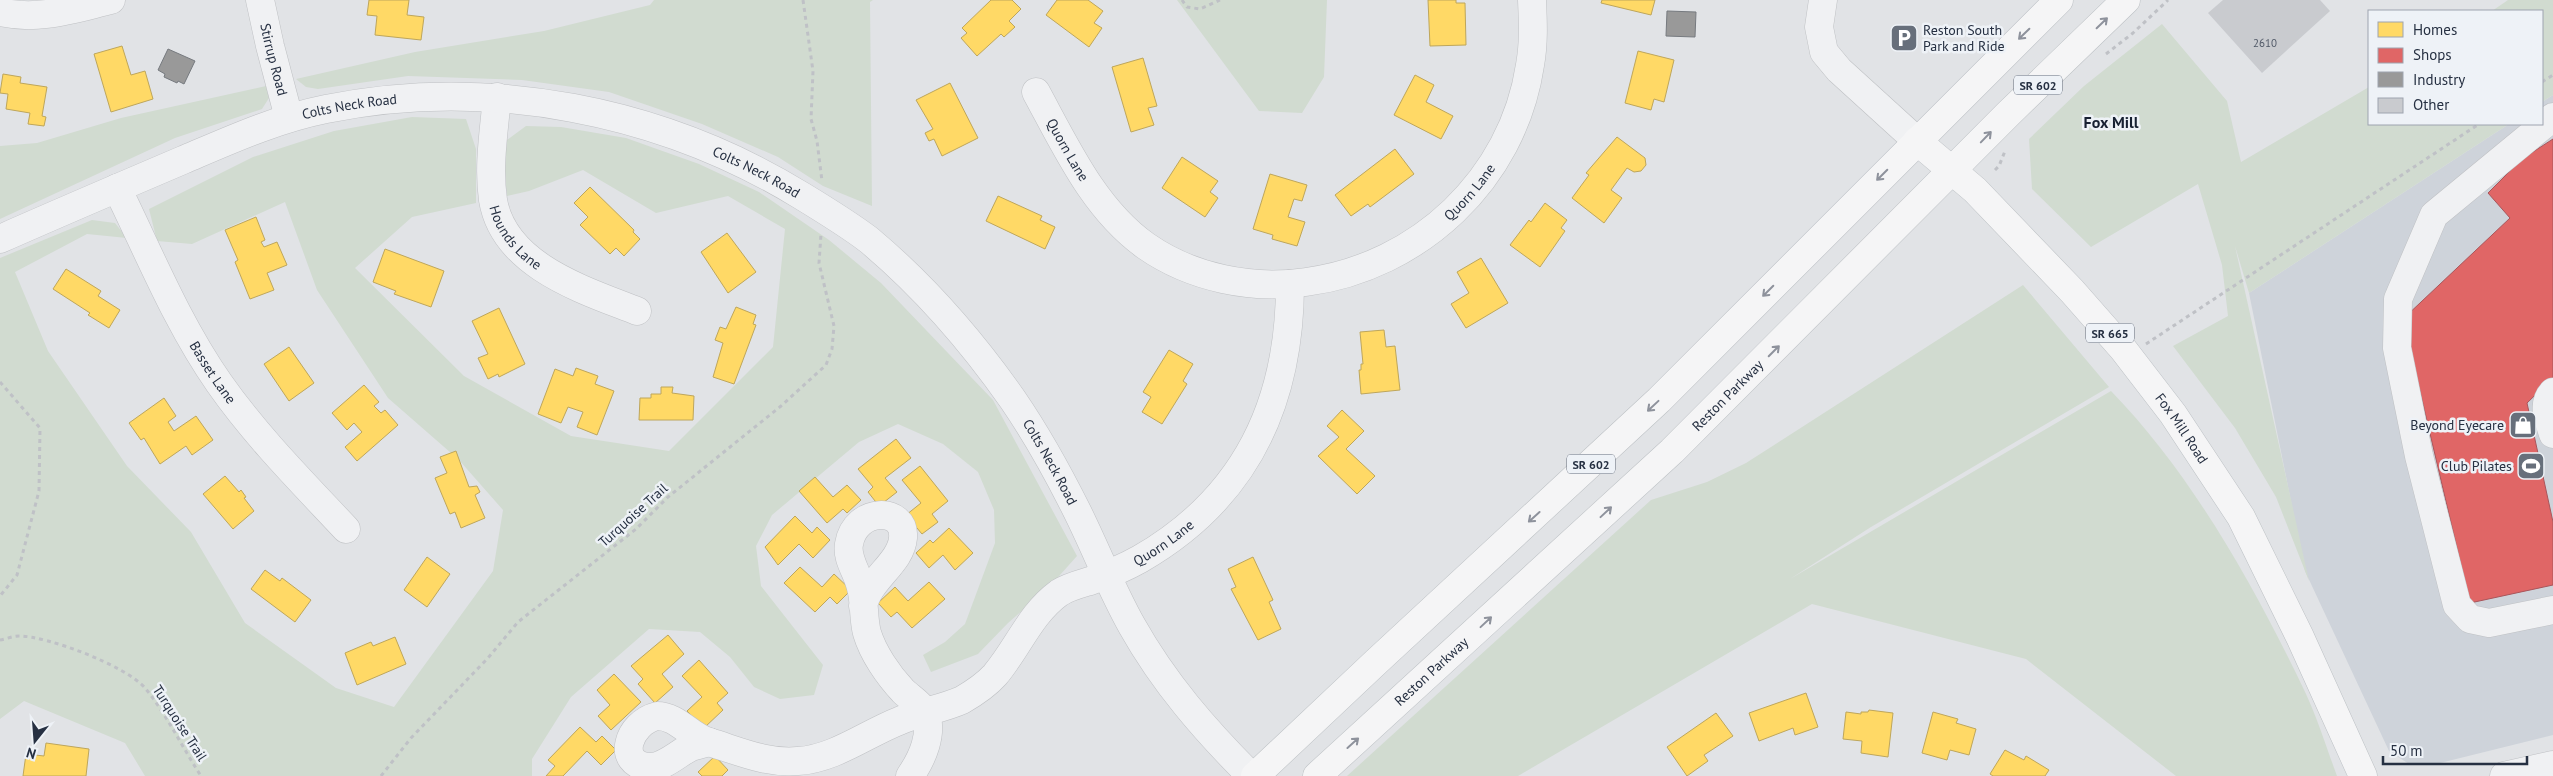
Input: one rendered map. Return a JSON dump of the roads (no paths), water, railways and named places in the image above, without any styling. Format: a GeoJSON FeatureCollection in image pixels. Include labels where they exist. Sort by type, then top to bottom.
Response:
{"type":"FeatureCollection","features":[{"type":"Feature","properties":{"kind":"main road","name":"SR 602"},"geometry":{"type":"LineString","coordinates":[[1255,776],[1659,400],[2059,0]]}},
{"type":"Feature","properties":{"kind":"main road","name":"Reston Parkway"},"geometry":{"type":"LineString","coordinates":[[1317,776],[1672,451],[2008,114],[2126,0]]}},
{"type":"Feature","properties":{"kind":"main road","name":"Fox Mill Road"},"geometry":{"type":"LineString","coordinates":[[1917,141],[2007,222],[2072,291],[2124,349],[2173,414],[2241,517],[2300,637],[2363,776]]}},
{"type":"Feature","properties":{"kind":"street"},"geometry":{"type":"LineString","coordinates":[[0,12],[15,16],[38,16],[110,0]]}},
{"type":"Feature","properties":{"kind":"street","name":"Stirrup Road"},"geometry":{"type":"LineString","coordinates":[[260,0],[270,46],[290,118]]}},
{"type":"Feature","properties":{"kind":"street","name":"Quorn Lane"},"geometry":{"type":"LineString","coordinates":[[1036,92],[1088,184],[1110,211],[1147,246],[1175,262],[1207,275],[1239,282],[1290,284],[1331,278],[1363,269],[1393,256],[1421,239],[1448,218],[1472,193],[1493,164],[1510,134],[1523,99],[1530,65],[1533,29],[1532,0]]}},
{"type":"Feature","properties":{"kind":"street"},"geometry":{"type":"LineString","coordinates":[[1823,0],[1819,27],[1824,52],[1839,70],[1917,141]]}},
{"type":"Feature","properties":{"kind":"street","name":"Colts Neck Road"},"geometry":{"type":"LineString","coordinates":[[0,239],[259,128],[290,118],[375,100],[423,97],[497,97],[552,104],[658,128],[723,153],[770,176],[867,239],[909,275],[951,319],[981,355],[1048,456],[1131,624],[1159,671],[1211,735],[1251,776]]}},
{"type":"Feature","properties":{"kind":"street","name":"Hounds Lane"},"geometry":{"type":"LineString","coordinates":[[497,97],[491,175],[494,202],[500,220],[512,239],[531,260],[552,276],[574,287],[637,311]]}},
{"type":"Feature","properties":{"kind":"street"},"geometry":{"type":"LineString","coordinates":[[2543,124],[2553,116]]}},
{"type":"Feature","properties":{"kind":"street"},"geometry":{"type":"LineString","coordinates":[[2542,125],[2434,215],[2398,299],[2397,348],[2419,456],[2457,605],[2470,619],[2489,623],[2553,610]]}},
{"type":"Feature","properties":{"kind":"street","name":"Basset Lane"},"geometry":{"type":"LineString","coordinates":[[117,188],[191,340],[219,383],[246,419],[346,529]]}},
{"type":"Feature","properties":{"kind":"street","name":"Quorn Lane"},"geometry":{"type":"LineString","coordinates":[[709,742],[760,758],[781,762],[801,761],[821,757],[925,711],[961,700],[980,690],[995,675],[1044,605],[1061,591],[1106,575],[1139,559],[1179,532],[1231,482],[1246,462],[1276,394],[1286,353],[1290,324],[1290,284]]}},
{"type":"Feature","properties":{"kind":"street"},"geometry":{"type":"LineString","coordinates":[[2553,392],[2549,396],[2546,413],[2553,434]]}},
{"type":"Feature","properties":{"kind":"street"},"geometry":{"type":"LineString","coordinates":[[863,606],[864,623],[869,639],[884,667],[902,690],[925,711],[927,730],[925,748],[910,776]]}},
{"type":"Feature","properties":{"kind":"street"},"geometry":{"type":"LineString","coordinates":[[2504,776],[2553,765]]}},
{"type":"Feature","properties":{"kind":"place","name":"Reston South Park and Ride"},"geometry":{"type":"Point","coordinates":[1904,38]}},
{"type":"Feature","properties":{"kind":"place","name":"Beyond Eyecare"},"geometry":{"type":"Point","coordinates":[2523,425]}},
{"type":"Feature","properties":{"kind":"place","name":"Club Pilates"},"geometry":{"type":"Point","coordinates":[2531,466]}},
{"type":"Feature","properties":{"kind":"district","name":"Fox Mill"},"geometry":{"type":"Point","coordinates":[2111,122]}}]}
